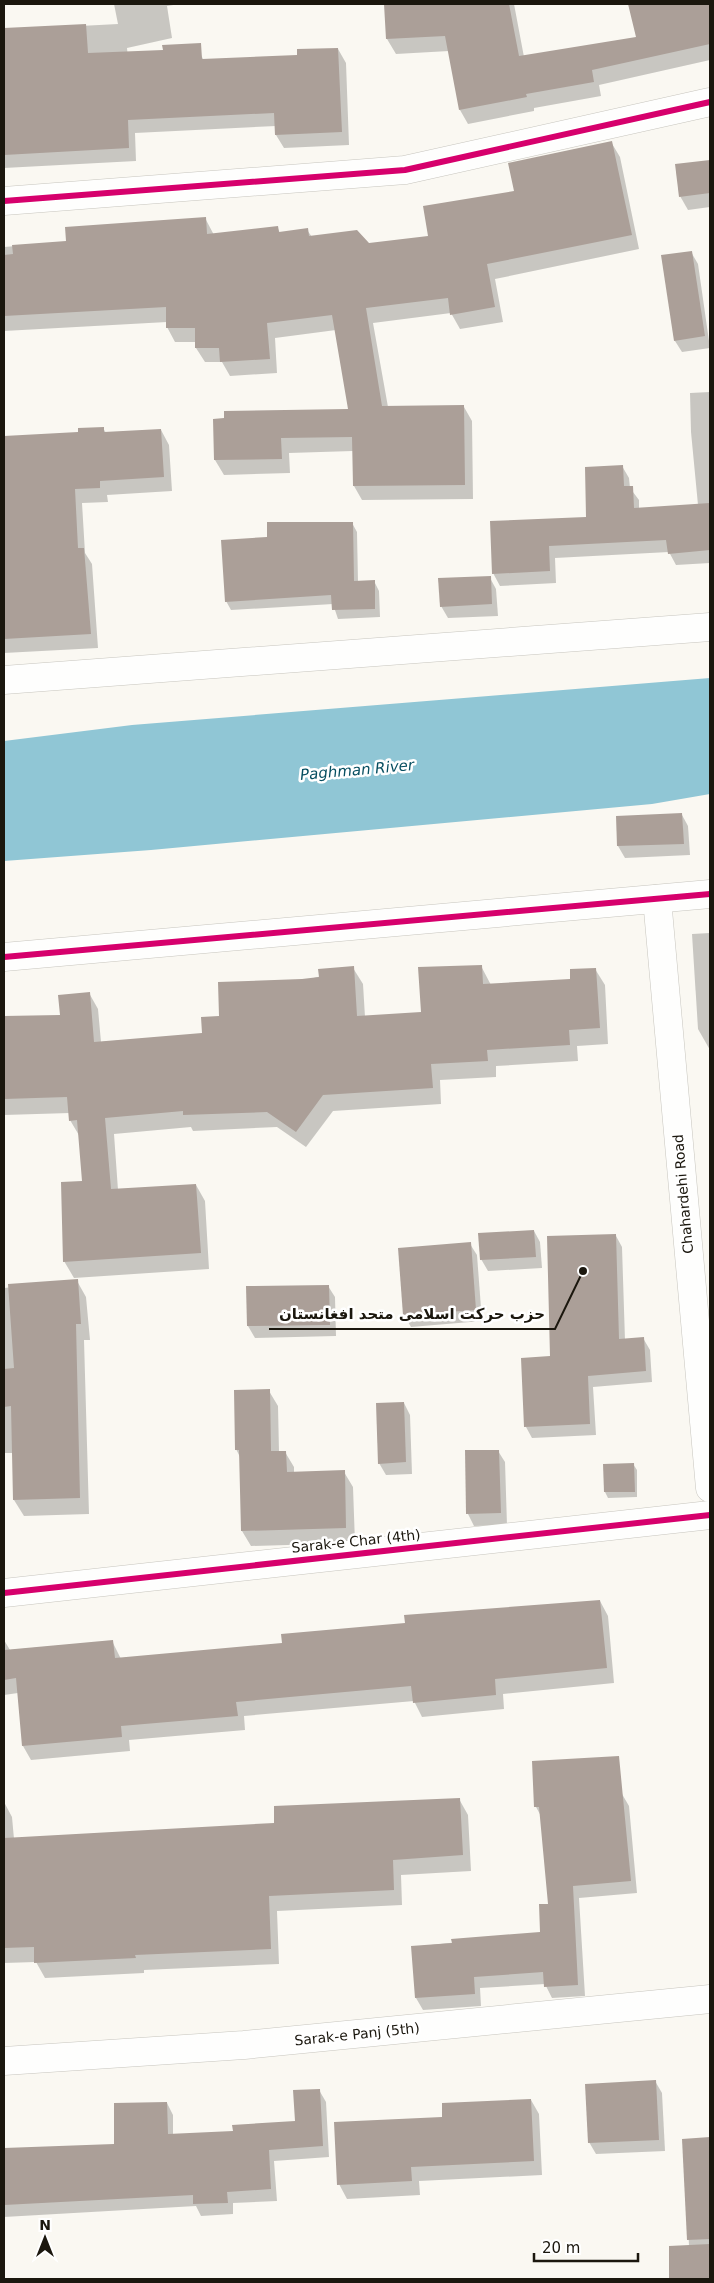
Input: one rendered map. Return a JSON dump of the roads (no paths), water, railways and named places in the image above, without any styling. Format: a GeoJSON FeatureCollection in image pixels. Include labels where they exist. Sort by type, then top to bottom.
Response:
{"type":"FeatureCollection","features":[{"type":"Feature","properties":{"kind":"street"},"geometry":{"type":"LineString","coordinates":[[4,201],[405,170],[710,102]]}},
{"type":"Feature","properties":{"kind":"street"},"geometry":{"type":"LineString","coordinates":[[4,680],[710,627]]}},
{"type":"Feature","properties":{"kind":"street"},"geometry":{"type":"LineString","coordinates":[[4,958],[710,894]]}},
{"type":"Feature","properties":{"kind":"street","name":"Chahardehi Road"},"geometry":{"type":"LineString","coordinates":[[656,899],[710,1488]]}},
{"type":"Feature","properties":{"kind":"street","name":"Sarak-e Char (4th)"},"geometry":{"type":"LineString","coordinates":[[4,1593],[710,1515]]}},
{"type":"Feature","properties":{"kind":"street","name":"Sarak-e Panj (5th)"},"geometry":{"type":"LineString","coordinates":[[4,2061],[244,2045],[710,1999]]}},
{"type":"Feature","properties":{"kind":"water","name":"Paghman River"},"geometry":{"type":"Polygon","coordinates":[[[710,678],[710,794],[652,804],[151,850],[4,861],[4,741],[132,725],[710,678]]]}},
{"type":"Feature","properties":{"kind":"place","name":"حزب حرکت اسلامی متحد افغانستان"},"geometry":{"type":"Point","coordinates":[583,1271]}}]}
